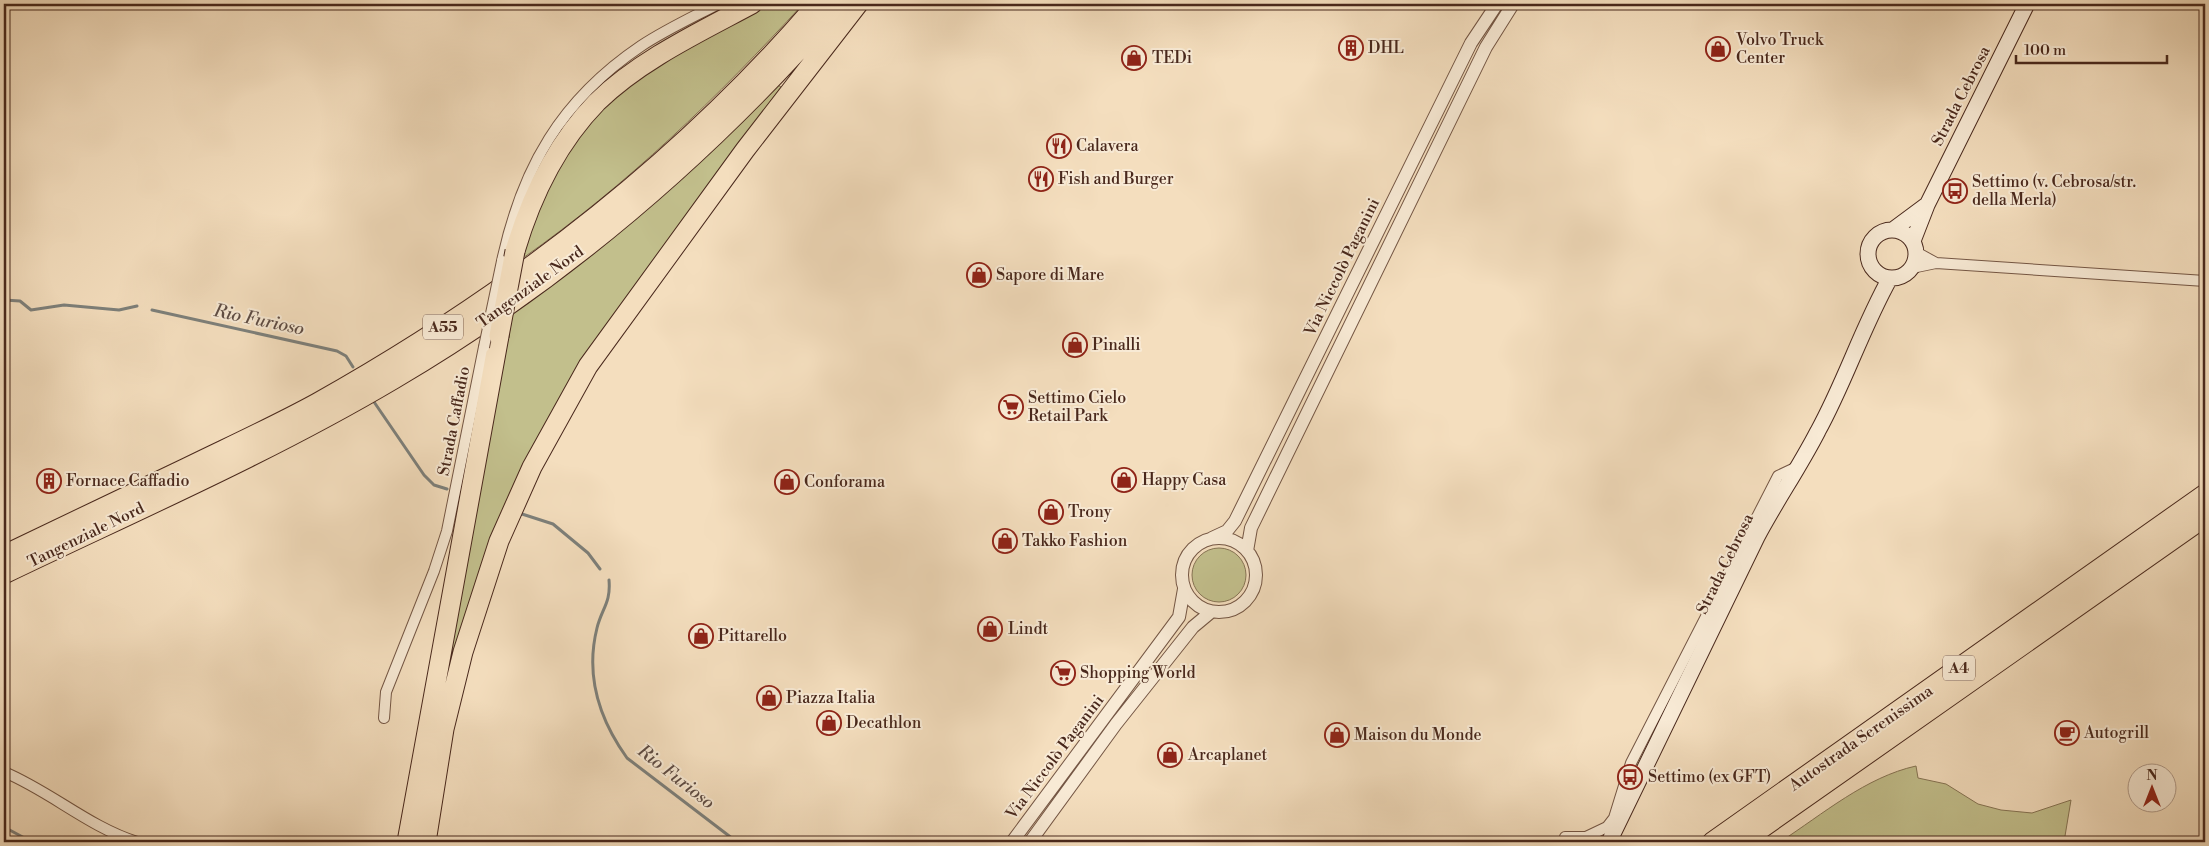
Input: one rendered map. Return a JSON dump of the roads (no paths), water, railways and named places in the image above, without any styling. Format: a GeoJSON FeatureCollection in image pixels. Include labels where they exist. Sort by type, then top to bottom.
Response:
{"type":"FeatureCollection","features":[{"type":"Feature","properties":{"kind":"highway"},"geometry":{"type":"LineString","coordinates":[[407,842],[508,256],[544,176],[574,129],[598,102],[625,79],[658,56],[752,4]]}},
{"type":"Feature","properties":{"kind":"highway","name":"Tangenziale Nord"},"geometry":{"type":"LineString","coordinates":[[4,555],[307,408],[398,356],[471,310],[532,266],[638,181],[748,79],[816,4]]}},
{"type":"Feature","properties":{"kind":"highway","name":"Tangenziale Nord"},"geometry":{"type":"LineString","coordinates":[[4,574],[303,430],[396,378],[466,334],[522,294],[643,201],[747,105],[840,4]]}},
{"type":"Feature","properties":{"kind":"highway"},"geometry":{"type":"LineString","coordinates":[[426,842],[444,729],[463,652],[499,541],[532,467],[588,366],[745,150],[858,4]]}},
{"type":"Feature","properties":{"kind":"highway","name":"Autostrada Serenissima"},"geometry":{"type":"LineString","coordinates":[[1712,842],[2205,494]]}},
{"type":"Feature","properties":{"kind":"highway","name":"Autostrada Serenissima"},"geometry":{"type":"LineString","coordinates":[[1742,842],[2205,517]]}},
{"type":"Feature","properties":{"kind":"main road","name":"Strada Cebrosa"},"geometry":{"type":"LineString","coordinates":[[1914,246],[1926,205],[2027,4]]}},
{"type":"Feature","properties":{"kind":"main road","name":"Strada Cebrosa"},"geometry":{"type":"LineString","coordinates":[[1894,230],[1926,205]]}},
{"type":"Feature","properties":{"kind":"main road"},"geometry":{"type":"LineString","coordinates":[[1894,230],[1908,235],[1914,246],[1915,262],[1912,268],[1900,277],[1883,275],[1868,259],[1869,244],[1879,233],[1894,230]]}},
{"type":"Feature","properties":{"kind":"main road","name":"Strada Cebrosa"},"geometry":{"type":"LineString","coordinates":[[1609,842],[1769,515],[1818,432],[1839,389],[1876,303],[1883,275]]}},
{"type":"Feature","properties":{"kind":"street"},"geometry":{"type":"LineString","coordinates":[[508,256],[509,227],[522,188],[541,150],[563,118],[595,81],[618,62],[643,45],[718,4]]}},
{"type":"Feature","properties":{"kind":"street","name":"Via Niccolò Paganini"},"geometry":{"type":"LineString","coordinates":[[1212,538],[1227,531],[1235,521],[1471,43],[1497,4]]}},
{"type":"Feature","properties":{"kind":"street","name":"Via Niccolò Paganini"},"geometry":{"type":"LineString","coordinates":[[1247,551],[1251,528],[1486,47],[1513,4]]}},
{"type":"Feature","properties":{"kind":"street"},"geometry":{"type":"LineString","coordinates":[[1914,246],[1936,263]]}},
{"type":"Feature","properties":{"kind":"street"},"geometry":{"type":"LineString","coordinates":[[1912,268],[1936,263],[2205,281]]}},
{"type":"Feature","properties":{"kind":"street","name":"Strada Caffadio"},"geometry":{"type":"LineString","coordinates":[[384,718],[386,692],[448,531],[492,341]]}},
{"type":"Feature","properties":{"kind":"street"},"geometry":{"type":"LineString","coordinates":[[1565,837],[1586,836],[1607,827],[1614,818],[1629,767],[1778,476],[1798,466]]}},
{"type":"Feature","properties":{"kind":"street"},"geometry":{"type":"LineString","coordinates":[[1212,538],[1231,540],[1247,551],[1255,566],[1256,574],[1251,594],[1244,603],[1234,609],[1223,612],[1211,612],[1195,604],[1184,589],[1181,577],[1183,564],[1189,553],[1197,545],[1212,538]]}},
{"type":"Feature","properties":{"kind":"street"},"geometry":{"type":"LineString","coordinates":[[1721,586],[1724,607]]}},
{"type":"Feature","properties":{"kind":"street","name":"Via Niccolò Paganini"},"geometry":{"type":"LineString","coordinates":[[1012,842],[1179,617],[1184,589]]}},
{"type":"Feature","properties":{"kind":"street","name":"Via Niccolò Paganini"},"geometry":{"type":"LineString","coordinates":[[1030,842],[1116,724],[1193,627],[1211,612]]}},
{"type":"Feature","properties":{"kind":"street"},"geometry":{"type":"LineString","coordinates":[[4,772],[46,792],[110,831],[137,842]]}},
{"type":"Feature","properties":{"kind":"waterway","name":"Rio Furioso"},"geometry":{"type":"LineString","coordinates":[[4,300],[20,301],[31,310],[64,305],[119,310],[137,306]]}},
{"type":"Feature","properties":{"kind":"waterway","name":"Rio Furioso"},"geometry":{"type":"LineString","coordinates":[[152,310],[337,351],[346,356],[353,367]]}},
{"type":"Feature","properties":{"kind":"waterway","name":"Rio Furioso"},"geometry":{"type":"LineString","coordinates":[[372,399],[424,475],[434,485],[447,489]]}},
{"type":"Feature","properties":{"kind":"waterway","name":"Rio Furioso"},"geometry":{"type":"LineString","coordinates":[[522,514],[553,524],[588,553],[600,569]]}},
{"type":"Feature","properties":{"kind":"waterway","name":"Rio Furioso"},"geometry":{"type":"LineString","coordinates":[[609,580],[609,594],[597,628],[593,663],[597,696],[609,728],[627,758],[737,842]]}},
{"type":"Feature","properties":{"kind":"waterway"},"geometry":{"type":"LineString","coordinates":[[4,827],[32,842]]}},
{"type":"Feature","properties":{"kind":"place","name":"DHL"},"geometry":{"type":"Point","coordinates":[1351,48]}},
{"type":"Feature","properties":{"kind":"place","name":"Volvo Truck Center"},"geometry":{"type":"Point","coordinates":[1718,49]}},
{"type":"Feature","properties":{"kind":"place","name":"TEDi"},"geometry":{"type":"Point","coordinates":[1134,58]}},
{"type":"Feature","properties":{"kind":"place","name":"Calavera"},"geometry":{"type":"Point","coordinates":[1059,146]}},
{"type":"Feature","properties":{"kind":"place","name":"Fish and Burger"},"geometry":{"type":"Point","coordinates":[1041,179]}},
{"type":"Feature","properties":{"kind":"place","name":"Settimo (v. Cebrosa/str. della Merla)"},"geometry":{"type":"Point","coordinates":[1955,191]}},
{"type":"Feature","properties":{"kind":"place","name":"Sapore di Mare"},"geometry":{"type":"Point","coordinates":[979,275]}},
{"type":"Feature","properties":{"kind":"place","name":"Pinalli"},"geometry":{"type":"Point","coordinates":[1075,345]}},
{"type":"Feature","properties":{"kind":"place","name":"Settimo Cielo Retail Park"},"geometry":{"type":"Point","coordinates":[1011,407]}},
{"type":"Feature","properties":{"kind":"place","name":"Happy Casa"},"geometry":{"type":"Point","coordinates":[1124,480]}},
{"type":"Feature","properties":{"kind":"place","name":"Fornace Caffadio"},"geometry":{"type":"Point","coordinates":[49,481]}},
{"type":"Feature","properties":{"kind":"place","name":"Conforama"},"geometry":{"type":"Point","coordinates":[787,482]}},
{"type":"Feature","properties":{"kind":"place","name":"Trony"},"geometry":{"type":"Point","coordinates":[1051,512]}},
{"type":"Feature","properties":{"kind":"place","name":"Takko Fashion"},"geometry":{"type":"Point","coordinates":[1005,541]}},
{"type":"Feature","properties":{"kind":"place","name":"Lindt"},"geometry":{"type":"Point","coordinates":[990,629]}},
{"type":"Feature","properties":{"kind":"place","name":"Pittarello"},"geometry":{"type":"Point","coordinates":[701,636]}},
{"type":"Feature","properties":{"kind":"place","name":"Shopping World"},"geometry":{"type":"Point","coordinates":[1063,673]}},
{"type":"Feature","properties":{"kind":"place","name":"Piazza Italia"},"geometry":{"type":"Point","coordinates":[769,698]}},
{"type":"Feature","properties":{"kind":"place","name":"Decathlon"},"geometry":{"type":"Point","coordinates":[829,723]}},
{"type":"Feature","properties":{"kind":"place","name":"Autogrill"},"geometry":{"type":"Point","coordinates":[2067,733]}},
{"type":"Feature","properties":{"kind":"place","name":"Maison du Monde"},"geometry":{"type":"Point","coordinates":[1337,735]}},
{"type":"Feature","properties":{"kind":"place","name":"Arcaplanet"},"geometry":{"type":"Point","coordinates":[1170,755]}},
{"type":"Feature","properties":{"kind":"place","name":"Settimo (ex GFT)"},"geometry":{"type":"Point","coordinates":[1630,777]}}]}
